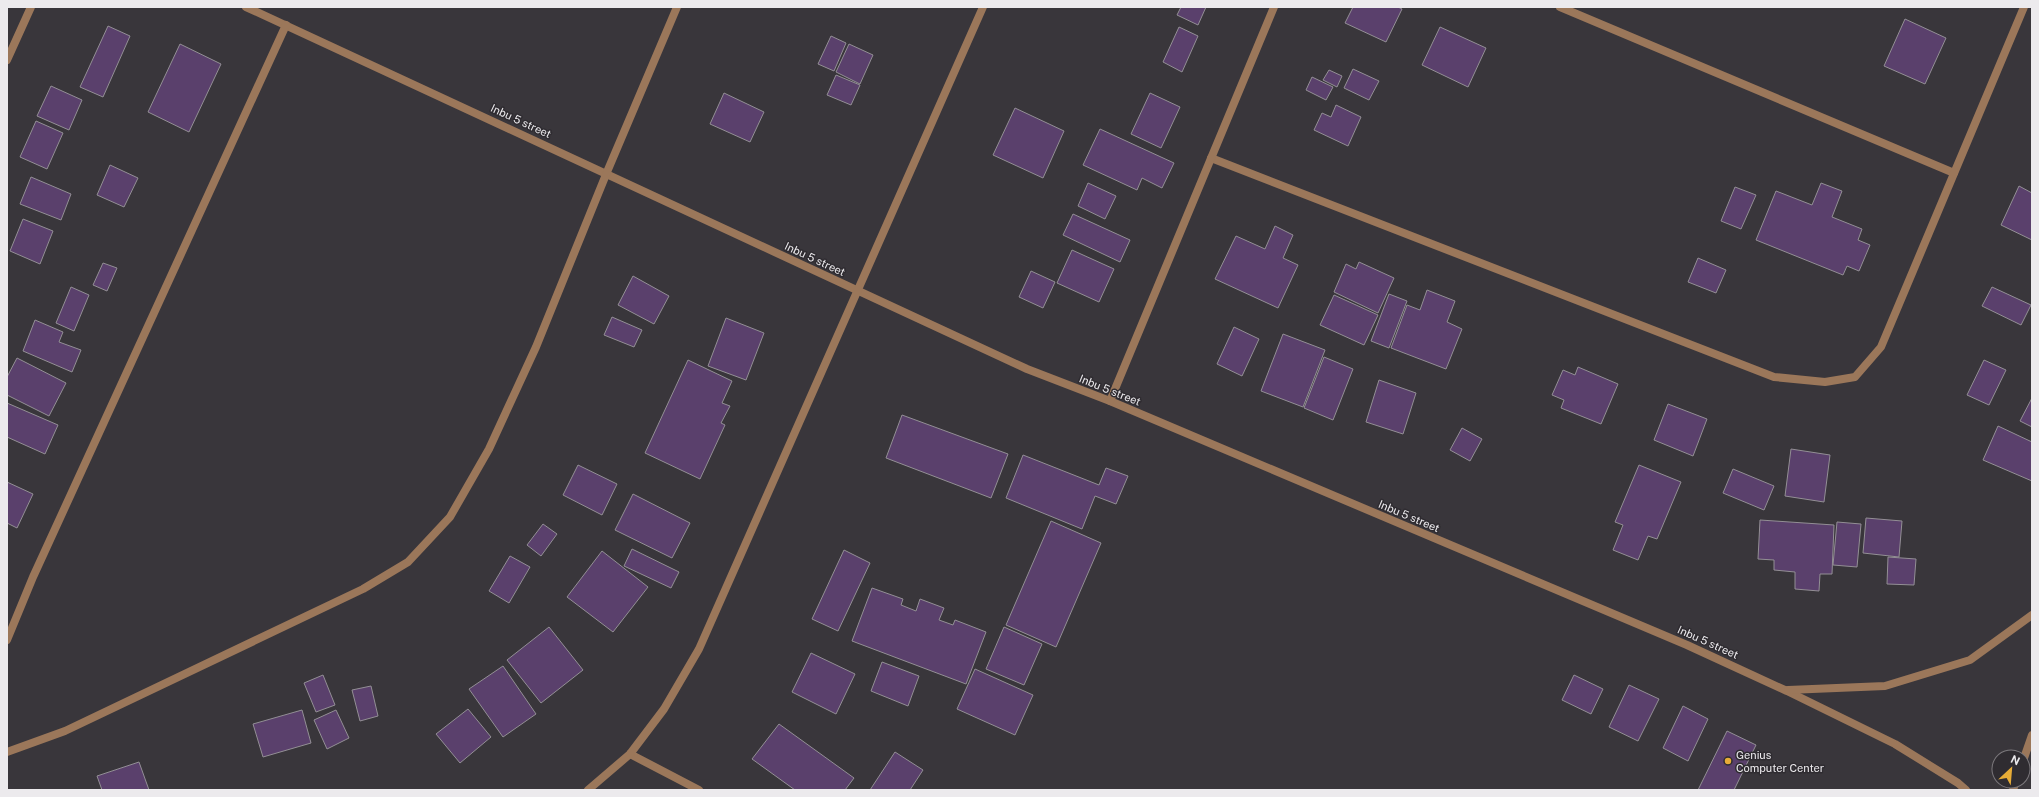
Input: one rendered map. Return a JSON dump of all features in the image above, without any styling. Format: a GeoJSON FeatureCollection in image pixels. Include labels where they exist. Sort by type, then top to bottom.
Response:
{"type":"FeatureCollection","features":[{"type":"Feature","properties":{"kind":"street"},"geometry":{"type":"LineString","coordinates":[[7,60],[31,7]]}},
{"type":"Feature","properties":{"kind":"street","name":"Inbu 5 street"},"geometry":{"type":"LineString","coordinates":[[246,7],[607,172],[678,208],[1027,369],[1110,401],[1687,645],[1787,690],[1895,744],[1958,783],[1966,790]]}},
{"type":"Feature","properties":{"kind":"street"},"geometry":{"type":"LineString","coordinates":[[7,752],[72,728],[363,590],[408,562],[450,517],[489,449],[536,347],[607,172],[677,7]]}},
{"type":"Feature","properties":{"kind":"street"},"geometry":{"type":"LineString","coordinates":[[588,790],[630,754],[664,709],[699,649],[983,7]]}},
{"type":"Feature","properties":{"kind":"street"},"geometry":{"type":"LineString","coordinates":[[1110,401],[1274,7]]}},
{"type":"Feature","properties":{"kind":"street"},"geometry":{"type":"LineString","coordinates":[[1560,7],[1954,173]]}},
{"type":"Feature","properties":{"kind":"street"},"geometry":{"type":"LineString","coordinates":[[1211,158],[1774,377],[1825,382],[1855,377],[1882,347],[2024,7]]}},
{"type":"Feature","properties":{"kind":"street"},"geometry":{"type":"LineString","coordinates":[[7,640],[33,577],[286,25]]}},
{"type":"Feature","properties":{"kind":"street"},"geometry":{"type":"LineString","coordinates":[[1787,690],[1885,686],[1970,660],[2032,615]]}},
{"type":"Feature","properties":{"kind":"street"},"geometry":{"type":"LineString","coordinates":[[2027,749],[2032,735]]}},
{"type":"Feature","properties":{"kind":"street"},"geometry":{"type":"LineString","coordinates":[[630,754],[699,790]]}},
{"type":"Feature","properties":{"kind":"building"},"geometry":{"type":"Polygon","coordinates":[[[1181,7],[1206,7],[1198,25],[1177,15],[1181,7]]]}},
{"type":"Feature","properties":{"kind":"building"},"geometry":{"type":"Polygon","coordinates":[[[1353,7],[1398,7],[1402,9],[1386,42],[1345,23],[1353,7]]]}},
{"type":"Feature","properties":{"kind":"building"},"geometry":{"type":"Polygon","coordinates":[[[1905,19],[1946,38],[1925,84],[1884,66],[1905,19]]]}},
{"type":"Feature","properties":{"kind":"building"},"geometry":{"type":"Polygon","coordinates":[[[108,26],[130,36],[103,97],[80,87],[108,26]]]}},
{"type":"Feature","properties":{"kind":"building"},"geometry":{"type":"Polygon","coordinates":[[[1179,27],[1198,36],[1182,72],[1163,62],[1179,27]]]}},
{"type":"Feature","properties":{"kind":"building"},"geometry":{"type":"Polygon","coordinates":[[[1440,27],[1486,48],[1468,87],[1422,65],[1440,27]]]}},
{"type":"Feature","properties":{"kind":"building"},"geometry":{"type":"Polygon","coordinates":[[[831,36],[846,43],[834,71],[818,64],[831,36]]]}},
{"type":"Feature","properties":{"kind":"building"},"geometry":{"type":"Polygon","coordinates":[[[180,44],[221,64],[189,132],[148,112],[180,44]]]}},
{"type":"Feature","properties":{"kind":"building"},"geometry":{"type":"Polygon","coordinates":[[[849,44],[873,55],[860,84],[836,72],[849,44]]]}},
{"type":"Feature","properties":{"kind":"building"},"geometry":{"type":"Polygon","coordinates":[[[1353,69],[1379,81],[1369,100],[1344,88],[1353,69]]]}},
{"type":"Feature","properties":{"kind":"building"},"geometry":{"type":"Polygon","coordinates":[[[1329,70],[1342,76],[1337,87],[1323,80],[1329,70]]]}},
{"type":"Feature","properties":{"kind":"building"},"geometry":{"type":"Polygon","coordinates":[[[836,75],[860,85],[851,105],[827,95],[836,75]]]}},
{"type":"Feature","properties":{"kind":"building"},"geometry":{"type":"Polygon","coordinates":[[[1312,77],[1333,87],[1326,100],[1306,90],[1312,77]]]}},
{"type":"Feature","properties":{"kind":"building"},"geometry":{"type":"Polygon","coordinates":[[[51,86],[82,100],[69,130],[37,116],[51,86]]]}},
{"type":"Feature","properties":{"kind":"building"},"geometry":{"type":"Polygon","coordinates":[[[724,93],[764,112],[750,142],[710,124],[724,93]]]}},
{"type":"Feature","properties":{"kind":"building"},"geometry":{"type":"Polygon","coordinates":[[[1150,93],[1180,107],[1161,148],[1131,134],[1150,93]]]}},
{"type":"Feature","properties":{"kind":"building"},"geometry":{"type":"Polygon","coordinates":[[[1336,105],[1361,117],[1348,146],[1314,130],[1322,113],[1331,117],[1336,105]]]}},
{"type":"Feature","properties":{"kind":"building"},"geometry":{"type":"Polygon","coordinates":[[[1015,108],[1064,131],[1043,178],[993,155],[1015,108]]]}},
{"type":"Feature","properties":{"kind":"building"},"geometry":{"type":"Polygon","coordinates":[[[36,121],[63,133],[47,169],[20,157],[36,121]]]}},
{"type":"Feature","properties":{"kind":"building"},"geometry":{"type":"Polygon","coordinates":[[[1100,129],[1174,163],[1162,188],[1142,178],[1137,190],[1083,165],[1100,129]]]}},
{"type":"Feature","properties":{"kind":"building"},"geometry":{"type":"Polygon","coordinates":[[[110,165],[138,178],[124,207],[97,195],[110,165]]]}},
{"type":"Feature","properties":{"kind":"building"},"geometry":{"type":"Polygon","coordinates":[[[31,177],[71,194],[61,220],[20,204],[31,177]]]}},
{"type":"Feature","properties":{"kind":"building"},"geometry":{"type":"Polygon","coordinates":[[[1088,183],[1116,196],[1105,219],[1078,206],[1088,183]]]}},
{"type":"Feature","properties":{"kind":"building"},"geometry":{"type":"Polygon","coordinates":[[[1821,183],[1842,191],[1832,217],[1862,229],[1858,240],[1870,245],[1859,271],[1847,266],[1843,275],[1756,240],[1776,191],[1812,205],[1821,183]]]}},
{"type":"Feature","properties":{"kind":"building"},"geometry":{"type":"Polygon","coordinates":[[[2019,186],[2032,193],[2032,240],[2001,225],[2019,186]]]}},
{"type":"Feature","properties":{"kind":"building"},"geometry":{"type":"Polygon","coordinates":[[[1735,187],[1756,195],[1741,229],[1721,221],[1735,187]]]}},
{"type":"Feature","properties":{"kind":"building"},"geometry":{"type":"Polygon","coordinates":[[[1073,214],[1130,240],[1120,262],[1063,235],[1073,214]]]}},
{"type":"Feature","properties":{"kind":"building"},"geometry":{"type":"Polygon","coordinates":[[[23,219],[53,231],[40,264],[10,251],[23,219]]]}},
{"type":"Feature","properties":{"kind":"building"},"geometry":{"type":"Polygon","coordinates":[[[1275,226],[1293,235],[1283,258],[1298,265],[1278,308],[1215,279],[1236,236],[1265,249],[1275,226]]]}},
{"type":"Feature","properties":{"kind":"building"},"geometry":{"type":"Polygon","coordinates":[[[1072,250],[1114,269],[1099,302],[1057,283],[1072,250]]]}},
{"type":"Feature","properties":{"kind":"building"},"geometry":{"type":"Polygon","coordinates":[[[1698,258],[1726,270],[1716,293],[1688,282],[1698,258]]]}},
{"type":"Feature","properties":{"kind":"building"},"geometry":{"type":"Polygon","coordinates":[[[1359,262],[1394,278],[1378,313],[1334,292],[1346,264],[1356,269],[1359,262]]]}},
{"type":"Feature","properties":{"kind":"building"},"geometry":{"type":"Polygon","coordinates":[[[103,263],[117,268],[107,291],[93,285],[103,263]]]}},
{"type":"Feature","properties":{"kind":"building"},"geometry":{"type":"Polygon","coordinates":[[[1031,271],[1055,282],[1043,308],[1019,297],[1031,271]]]}},
{"type":"Feature","properties":{"kind":"building"},"geometry":{"type":"Polygon","coordinates":[[[633,276],[669,296],[654,324],[618,305],[633,276]]]}},
{"type":"Feature","properties":{"kind":"building"},"geometry":{"type":"Polygon","coordinates":[[[71,287],[89,295],[74,331],[56,323],[71,287]]]}},
{"type":"Feature","properties":{"kind":"building"},"geometry":{"type":"Polygon","coordinates":[[[1992,287],[2031,305],[2021,325],[1982,306],[1992,287]]]}},
{"type":"Feature","properties":{"kind":"building"},"geometry":{"type":"Polygon","coordinates":[[[1427,290],[1455,301],[1447,322],[1462,329],[1446,369],[1391,348],[1407,305],[1420,310],[1427,290]]]}},
{"type":"Feature","properties":{"kind":"building"},"geometry":{"type":"Polygon","coordinates":[[[1389,294],[1407,301],[1389,348],[1371,341],[1389,294]]]}},
{"type":"Feature","properties":{"kind":"building"},"geometry":{"type":"Polygon","coordinates":[[[1334,295],[1378,315],[1364,345],[1320,325],[1334,295]]]}},
{"type":"Feature","properties":{"kind":"building"},"geometry":{"type":"Polygon","coordinates":[[[612,317],[642,330],[634,347],[604,335],[612,317]]]}},
{"type":"Feature","properties":{"kind":"building"},"geometry":{"type":"Polygon","coordinates":[[[726,318],[764,333],[746,380],[708,366],[726,318]]]}},
{"type":"Feature","properties":{"kind":"building"},"geometry":{"type":"Polygon","coordinates":[[[35,320],[63,332],[59,342],[81,350],[72,372],[23,351],[35,320]]]}},
{"type":"Feature","properties":{"kind":"building"},"geometry":{"type":"Polygon","coordinates":[[[1234,327],[1259,339],[1242,376],[1217,364],[1234,327]]]}},
{"type":"Feature","properties":{"kind":"building"},"geometry":{"type":"Polygon","coordinates":[[[1283,334],[1325,350],[1303,407],[1261,391],[1283,334]]]}},
{"type":"Feature","properties":{"kind":"building"},"geometry":{"type":"Polygon","coordinates":[[[1324,357],[1353,369],[1333,420],[1304,408],[1324,357]]]}},
{"type":"Feature","properties":{"kind":"building"},"geometry":{"type":"Polygon","coordinates":[[[17,358],[66,383],[49,416],[7,395],[7,377],[17,358]]]}},
{"type":"Feature","properties":{"kind":"building"},"geometry":{"type":"Polygon","coordinates":[[[688,360],[732,381],[722,403],[730,406],[721,423],[725,425],[700,479],[645,453],[688,360]]]}},
{"type":"Feature","properties":{"kind":"building"},"geometry":{"type":"Polygon","coordinates":[[[1984,360],[2006,370],[1989,405],[1967,395],[1984,360]]]}},
{"type":"Feature","properties":{"kind":"building"},"geometry":{"type":"Polygon","coordinates":[[[1578,367],[1618,384],[1601,424],[1561,408],[1564,400],[1552,395],[1563,370],[1575,375],[1578,367]]]}},
{"type":"Feature","properties":{"kind":"building"},"geometry":{"type":"Polygon","coordinates":[[[1379,380],[1416,393],[1403,434],[1366,422],[1379,380]]]}},
{"type":"Feature","properties":{"kind":"building"},"geometry":{"type":"Polygon","coordinates":[[[2032,398],[2032,427],[2020,421],[2032,398]]]}},
{"type":"Feature","properties":{"kind":"building"},"geometry":{"type":"Polygon","coordinates":[[[7,403],[58,425],[45,454],[7,437],[7,403]]]}},
{"type":"Feature","properties":{"kind":"building"},"geometry":{"type":"Polygon","coordinates":[[[1668,404],[1707,419],[1693,456],[1654,440],[1668,404]]]}},
{"type":"Feature","properties":{"kind":"building"},"geometry":{"type":"Polygon","coordinates":[[[902,415],[1008,454],[991,498],[886,458],[902,415]]]}},
{"type":"Feature","properties":{"kind":"building"},"geometry":{"type":"Polygon","coordinates":[[[1998,426],[2032,442],[2032,481],[1983,460],[1998,426]]]}},
{"type":"Feature","properties":{"kind":"building"},"geometry":{"type":"Polygon","coordinates":[[[1462,428],[1482,439],[1470,461],[1450,450],[1462,428]]]}},
{"type":"Feature","properties":{"kind":"building"},"geometry":{"type":"Polygon","coordinates":[[[1791,449],[1830,455],[1824,502],[1785,496],[1791,449]]]}},
{"type":"Feature","properties":{"kind":"building"},"geometry":{"type":"Polygon","coordinates":[[[1023,455],[1099,485],[1106,468],[1128,476],[1116,504],[1095,496],[1082,529],[1006,498],[1023,455]]]}},
{"type":"Feature","properties":{"kind":"building"},"geometry":{"type":"Polygon","coordinates":[[[578,465],[617,484],[602,515],[563,495],[578,465]]]}},
{"type":"Feature","properties":{"kind":"building"},"geometry":{"type":"Polygon","coordinates":[[[1639,465],[1681,482],[1657,539],[1648,536],[1638,560],[1613,550],[1623,525],[1615,522],[1639,465]]]}},
{"type":"Feature","properties":{"kind":"building"},"geometry":{"type":"Polygon","coordinates":[[[1733,469],[1774,486],[1764,510],[1723,493],[1733,469]]]}},
{"type":"Feature","properties":{"kind":"building"},"geometry":{"type":"Polygon","coordinates":[[[7,482],[33,494],[17,528],[7,523],[7,482]]]}},
{"type":"Feature","properties":{"kind":"building"},"geometry":{"type":"Polygon","coordinates":[[[633,494],[690,523],[672,558],[615,530],[633,494]]]}},
{"type":"Feature","properties":{"kind":"building"},"geometry":{"type":"Polygon","coordinates":[[[1866,518],[1902,521],[1899,557],[1863,553],[1866,518]]]}},
{"type":"Feature","properties":{"kind":"building"},"geometry":{"type":"Polygon","coordinates":[[[1760,520],[1834,525],[1832,574],[1820,574],[1819,591],[1795,589],[1795,572],[1774,570],[1774,560],[1758,559],[1760,520]]]}},
{"type":"Feature","properties":{"kind":"building"},"geometry":{"type":"Polygon","coordinates":[[[1051,521],[1101,543],[1056,647],[1006,625],[1051,521]]]}},
{"type":"Feature","properties":{"kind":"building"},"geometry":{"type":"Polygon","coordinates":[[[1837,522],[1861,524],[1857,567],[1833,565],[1837,522]]]}},
{"type":"Feature","properties":{"kind":"building"},"geometry":{"type":"Polygon","coordinates":[[[543,524],[557,534],[541,556],[527,545],[543,524]]]}},
{"type":"Feature","properties":{"kind":"building"},"geometry":{"type":"Polygon","coordinates":[[[632,549],[679,572],[671,588],[624,566],[632,549]]]}},
{"type":"Feature","properties":{"kind":"building"},"geometry":{"type":"Polygon","coordinates":[[[844,550],[870,563],[838,631],[812,619],[844,550]]]}},
{"type":"Feature","properties":{"kind":"building"},"geometry":{"type":"Polygon","coordinates":[[[602,551],[648,587],[613,632],[567,597],[602,551]]]}},
{"type":"Feature","properties":{"kind":"building"},"geometry":{"type":"Polygon","coordinates":[[[510,556],[530,567],[509,603],[489,591],[510,556]]]}},
{"type":"Feature","properties":{"kind":"building"},"geometry":{"type":"Polygon","coordinates":[[[1888,557],[1916,559],[1914,585],[1887,584],[1888,557]]]}},
{"type":"Feature","properties":{"kind":"building"},"geometry":{"type":"Polygon","coordinates":[[[872,588],[903,599],[901,605],[916,611],[920,599],[944,608],[939,620],[953,625],[955,620],[986,632],[966,684],[852,641],[872,588]]]}},
{"type":"Feature","properties":{"kind":"building"},"geometry":{"type":"Polygon","coordinates":[[[549,627],[583,670],[541,703],[507,660],[549,627]]]}},
{"type":"Feature","properties":{"kind":"building"},"geometry":{"type":"Polygon","coordinates":[[[1004,627],[1042,644],[1024,685],[986,669],[1004,627]]]}},
{"type":"Feature","properties":{"kind":"building"},"geometry":{"type":"Polygon","coordinates":[[[811,653],[855,674],[836,714],[792,692],[811,653]]]}},
{"type":"Feature","properties":{"kind":"building"},"geometry":{"type":"Polygon","coordinates":[[[882,662],[919,676],[908,706],[871,691],[882,662]]]}},
{"type":"Feature","properties":{"kind":"building"},"geometry":{"type":"Polygon","coordinates":[[[503,666],[536,714],[503,737],[469,689],[503,666]]]}},
{"type":"Feature","properties":{"kind":"building"},"geometry":{"type":"Polygon","coordinates":[[[975,669],[1033,695],[1015,735],[957,709],[975,669]]]}},
{"type":"Feature","properties":{"kind":"building"},"geometry":{"type":"Polygon","coordinates":[[[323,675],[335,705],[316,712],[304,683],[323,675]]]}},
{"type":"Feature","properties":{"kind":"building"},"geometry":{"type":"Polygon","coordinates":[[[1574,675],[1603,689],[1591,714],[1562,700],[1574,675]]]}},
{"type":"Feature","properties":{"kind":"building"},"geometry":{"type":"Polygon","coordinates":[[[1629,685],[1659,699],[1638,741],[1609,727],[1629,685]]]}},
{"type":"Feature","properties":{"kind":"building"},"geometry":{"type":"Polygon","coordinates":[[[371,686],[378,716],[360,721],[352,690],[371,686]]]}},
{"type":"Feature","properties":{"kind":"building"},"geometry":{"type":"Polygon","coordinates":[[[1683,706],[1708,719],[1688,761],[1663,748],[1683,706]]]}},
{"type":"Feature","properties":{"kind":"building"},"geometry":{"type":"Polygon","coordinates":[[[468,709],[491,737],[460,763],[436,734],[468,709]]]}},
{"type":"Feature","properties":{"kind":"building"},"geometry":{"type":"Polygon","coordinates":[[[302,710],[311,743],[263,757],[253,724],[302,710]]]}},
{"type":"Feature","properties":{"kind":"building"},"geometry":{"type":"Polygon","coordinates":[[[336,710],[349,738],[327,749],[314,720],[336,710]]]}},
{"type":"Feature","properties":{"kind":"building"},"geometry":{"type":"Polygon","coordinates":[[[779,724],[854,778],[845,790],[795,790],[752,759],[779,724]]]}},
{"type":"Feature","properties":{"kind":"building"},"geometry":{"type":"Polygon","coordinates":[[[1727,731],[1756,745],[1734,790],[1698,790],[1727,731]]]}},
{"type":"Feature","properties":{"kind":"building"},"geometry":{"type":"Polygon","coordinates":[[[895,752],[923,770],[910,790],[870,790],[895,752]]]}},
{"type":"Feature","properties":{"kind":"building"},"geometry":{"type":"Polygon","coordinates":[[[139,762],[149,790],[102,790],[97,776],[139,762]]]}},
{"type":"Feature","properties":{"kind":"place","name":"Genius Computer Center"},"geometry":{"type":"Point","coordinates":[1728,761]}}]}
